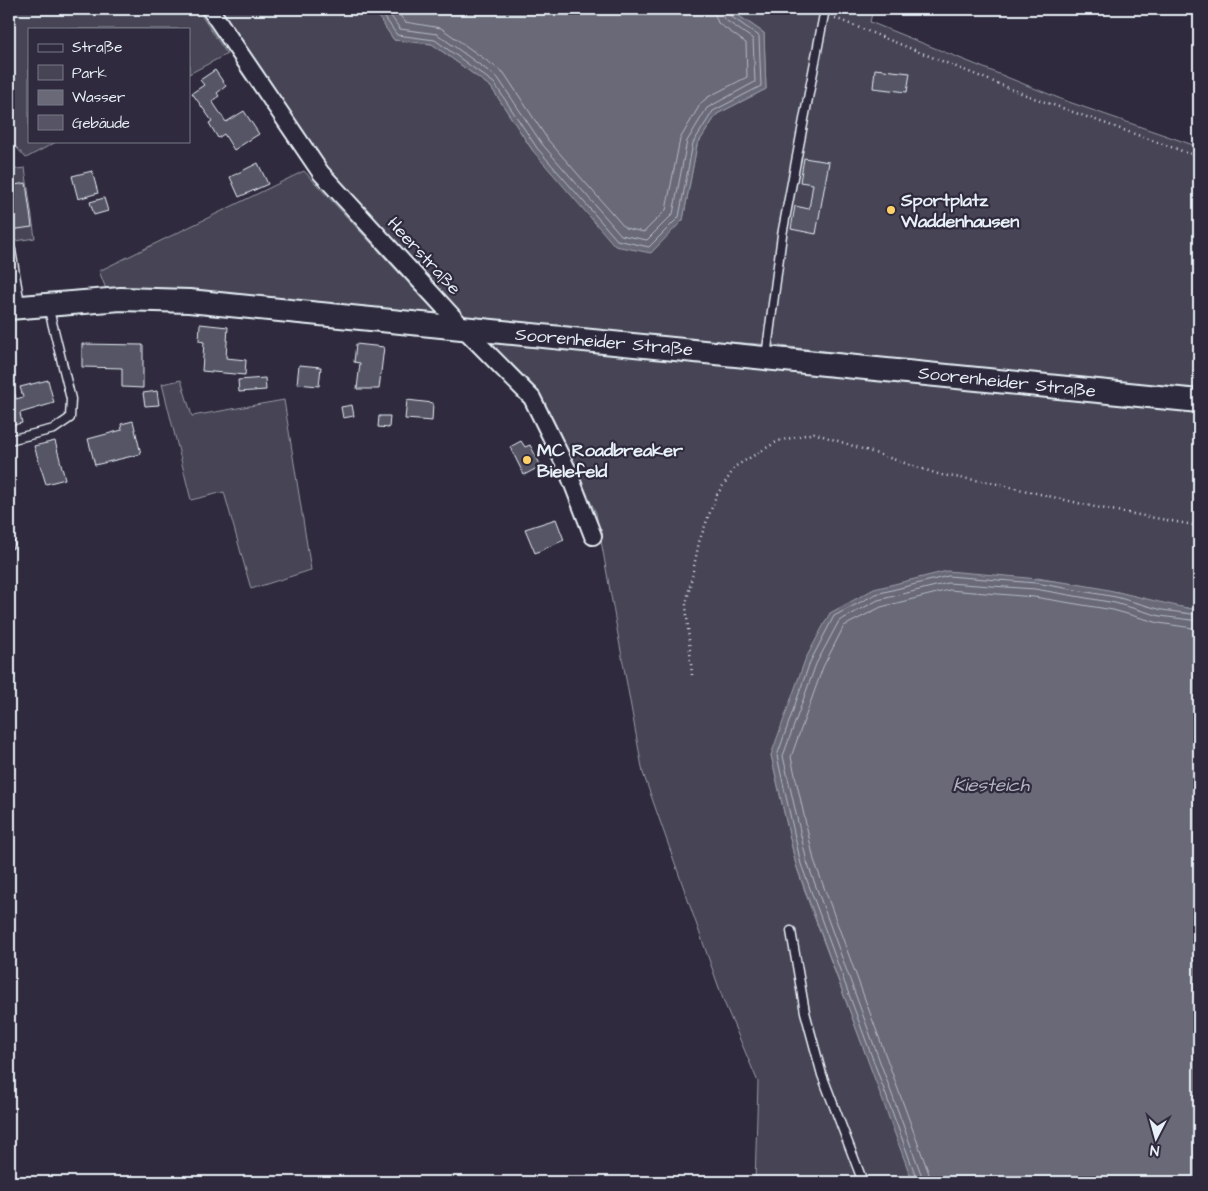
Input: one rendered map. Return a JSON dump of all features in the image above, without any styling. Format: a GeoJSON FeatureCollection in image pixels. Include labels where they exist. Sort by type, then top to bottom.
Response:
{"type":"FeatureCollection","features":[{"type":"Feature","properties":{"kind":"main road","name":"Soorenheider Straße"},"geometry":{"type":"LineString","coordinates":[[15,307],[47,303],[120,299],[189,301],[465,330],[766,357],[1199,401]]}},
{"type":"Feature","properties":{"kind":"street","name":"Heerstraße"},"geometry":{"type":"LineString","coordinates":[[210,9],[321,173],[465,330],[532,398],[567,469],[594,536]]}},
{"type":"Feature","properties":{"kind":"lane"},"geometry":{"type":"LineString","coordinates":[[766,357],[782,235],[824,11]]}},
{"type":"Feature","properties":{"kind":"lane"},"geometry":{"type":"LineString","coordinates":[[11,250],[15,307]]}},
{"type":"Feature","properties":{"kind":"lane"},"geometry":{"type":"LineString","coordinates":[[9,440],[54,430],[70,418],[71,399],[47,303]]}},
{"type":"Feature","properties":{"kind":"lane"},"geometry":{"type":"LineString","coordinates":[[791,931],[805,1012],[822,1075],[863,1182]]}},
{"type":"Feature","properties":{"kind":"path"},"geometry":{"type":"LineString","coordinates":[[824,11],[1031,97],[1199,157]]}},
{"type":"Feature","properties":{"kind":"path"},"geometry":{"type":"LineString","coordinates":[[692,675],[686,605],[699,542],[716,496],[736,466],[778,441],[814,433],[941,475],[988,482],[1095,507],[1199,526]]}},
{"type":"Feature","properties":{"kind":"green space"},"geometry":{"type":"Polygon","coordinates":[[[9,9],[197,9],[227,54],[190,73],[190,28],[28,28],[28,142],[56,142],[26,158],[9,139],[9,9]]]}},
{"type":"Feature","properties":{"kind":"green space"},"geometry":{"type":"Polygon","coordinates":[[[221,9],[373,9],[394,40],[432,44],[491,87],[533,151],[683,220],[697,145],[717,114],[766,89],[764,33],[729,9],[873,9],[870,22],[1066,101],[1199,147],[1199,394],[772,345],[470,324],[326,165],[221,9]]]}},
{"type":"Feature","properties":{"kind":"green space"},"geometry":{"type":"Polygon","coordinates":[[[25,168],[35,238],[9,242],[9,170],[25,168]]]}},
{"type":"Feature","properties":{"kind":"green space"},"geometry":{"type":"Polygon","coordinates":[[[304,171],[442,319],[106,289],[99,271],[304,171]]]}},
{"type":"Feature","properties":{"kind":"green space"},"geometry":{"type":"Polygon","coordinates":[[[483,339],[1199,411],[1199,610],[1163,605],[1117,592],[1037,578],[771,755],[796,865],[914,1182],[755,1182],[758,1082],[724,1002],[643,773],[596,513],[542,401],[483,339]]]}},
{"type":"Feature","properties":{"kind":"green space"},"geometry":{"type":"Polygon","coordinates":[[[181,380],[192,416],[284,400],[311,570],[251,589],[224,492],[191,500],[162,384],[181,380]]]}},
{"type":"Feature","properties":{"kind":"water"},"geometry":{"type":"Polygon","coordinates":[[[373,9],[729,9],[764,33],[766,89],[717,114],[697,145],[683,220],[651,253],[615,246],[533,151],[491,87],[432,44],[394,40],[373,9]]]}},
{"type":"Feature","properties":{"kind":"water","name":"Kiesteich"},"geometry":{"type":"Polygon","coordinates":[[[947,571],[1033,578],[1076,584],[1199,610],[1199,1182],[914,1182],[910,1175],[796,865],[771,755],[805,660],[830,613],[874,589],[947,571]]]}},
{"type":"Feature","properties":{"kind":"building"},"geometry":{"type":"Polygon","coordinates":[[[875,69],[910,73],[907,92],[873,88],[875,69]]]}},
{"type":"Feature","properties":{"kind":"building"},"geometry":{"type":"Polygon","coordinates":[[[215,70],[226,86],[217,93],[219,96],[212,101],[226,122],[244,111],[259,134],[234,150],[224,134],[218,138],[209,123],[212,121],[192,93],[204,85],[200,80],[215,70]]]}},
{"type":"Feature","properties":{"kind":"building"},"geometry":{"type":"Polygon","coordinates":[[[804,158],[829,162],[816,234],[791,229],[795,206],[809,209],[813,184],[800,182],[804,158]]]}},
{"type":"Feature","properties":{"kind":"building"},"geometry":{"type":"Polygon","coordinates":[[[258,163],[268,184],[239,197],[230,177],[258,163]]]}},
{"type":"Feature","properties":{"kind":"building"},"geometry":{"type":"Polygon","coordinates":[[[92,171],[98,193],[78,199],[72,176],[92,171]]]}},
{"type":"Feature","properties":{"kind":"building"},"geometry":{"type":"Polygon","coordinates":[[[26,183],[32,227],[10,230],[9,186],[26,183]]]}},
{"type":"Feature","properties":{"kind":"building"},"geometry":{"type":"Polygon","coordinates":[[[104,198],[108,211],[94,215],[90,202],[104,198]]]}},
{"type":"Feature","properties":{"kind":"building"},"geometry":{"type":"Polygon","coordinates":[[[200,324],[228,327],[226,358],[246,360],[245,375],[202,371],[204,342],[199,341],[200,324]]]}},
{"type":"Feature","properties":{"kind":"building"},"geometry":{"type":"Polygon","coordinates":[[[82,344],[143,345],[143,388],[122,387],[122,368],[82,367],[82,344]]]}},
{"type":"Feature","properties":{"kind":"building"},"geometry":{"type":"Polygon","coordinates":[[[356,344],[384,347],[379,389],[357,389],[360,363],[354,362],[356,344]]]}},
{"type":"Feature","properties":{"kind":"building"},"geometry":{"type":"Polygon","coordinates":[[[299,365],[321,367],[319,386],[297,384],[299,365]]]}},
{"type":"Feature","properties":{"kind":"building"},"geometry":{"type":"Polygon","coordinates":[[[265,378],[266,390],[239,392],[238,380],[265,378]]]}},
{"type":"Feature","properties":{"kind":"building"},"geometry":{"type":"Polygon","coordinates":[[[48,380],[54,403],[20,413],[22,423],[9,426],[9,386],[13,386],[16,399],[23,397],[20,387],[48,380]]]}},
{"type":"Feature","properties":{"kind":"building"},"geometry":{"type":"Polygon","coordinates":[[[157,391],[159,405],[145,406],[143,393],[157,391]]]}},
{"type":"Feature","properties":{"kind":"building"},"geometry":{"type":"Polygon","coordinates":[[[407,400],[433,403],[432,421],[405,419],[407,400]]]}},
{"type":"Feature","properties":{"kind":"building"},"geometry":{"type":"Polygon","coordinates":[[[352,405],[354,416],[343,418],[341,407],[352,405]]]}},
{"type":"Feature","properties":{"kind":"building"},"geometry":{"type":"Polygon","coordinates":[[[379,416],[390,416],[389,428],[378,427],[379,416]]]}},
{"type":"Feature","properties":{"kind":"building"},"geometry":{"type":"Polygon","coordinates":[[[133,421],[141,454],[95,465],[88,439],[122,430],[121,424],[133,421]]]}},
{"type":"Feature","properties":{"kind":"building"},"geometry":{"type":"Polygon","coordinates":[[[55,441],[65,479],[46,484],[34,446],[55,441]]]}},
{"type":"Feature","properties":{"kind":"building","name":"MC Roadbreaker Bielefeld"},"geometry":{"type":"Polygon","coordinates":[[[521,441],[525,447],[530,445],[541,466],[524,475],[510,447],[521,441]]]}},
{"type":"Feature","properties":{"kind":"building"},"geometry":{"type":"Polygon","coordinates":[[[556,519],[564,540],[535,553],[525,529],[556,519]]]}},
{"type":"Feature","properties":{"kind":"place","name":"Sportplatz Waddenhausen"},"geometry":{"type":"Point","coordinates":[891,210]}},
{"type":"Feature","properties":{"kind":"place","name":"MC Roadbreaker Bielefeld"},"geometry":{"type":"Point","coordinates":[527,460]}}]}
